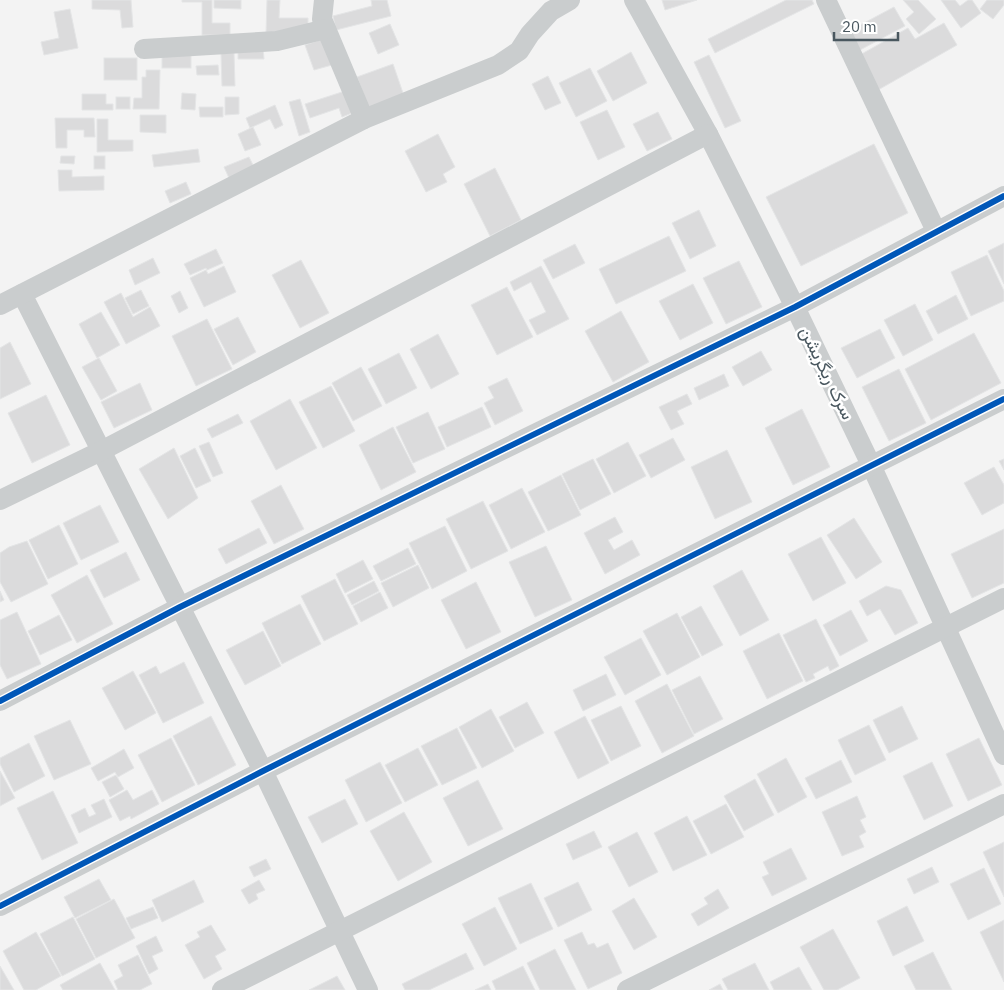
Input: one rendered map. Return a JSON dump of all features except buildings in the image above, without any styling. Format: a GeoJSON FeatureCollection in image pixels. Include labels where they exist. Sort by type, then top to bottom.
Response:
{"type":"FeatureCollection","features":[{"type":"Feature","properties":{"kind":"street"},"geometry":{"type":"LineString","coordinates":[[324,0],[322,19],[364,119]]}},
{"type":"Feature","properties":{"kind":"street"},"geometry":{"type":"LineString","coordinates":[[0,305],[364,119],[498,65],[519,51],[530,34],[551,11],[570,0]]}},
{"type":"Feature","properties":{"kind":"street","name":"سرک ریگریشن"},"geometry":{"type":"LineString","coordinates":[[634,0],[708,134],[795,307],[871,465],[1004,755]]}},
{"type":"Feature","properties":{"kind":"street"},"geometry":{"type":"LineString","coordinates":[[829,1],[936,231]]}},
{"type":"Feature","properties":{"kind":"street"},"geometry":{"type":"LineString","coordinates":[[144,49],[277,41],[326,29]]}},
{"type":"Feature","properties":{"kind":"street"},"geometry":{"type":"LineString","coordinates":[[0,500],[101,451],[708,134]]}},
{"type":"Feature","properties":{"kind":"street"},"geometry":{"type":"LineString","coordinates":[[0,701],[180,607],[795,307],[1004,196]]}},
{"type":"Feature","properties":{"kind":"street"},"geometry":{"type":"LineString","coordinates":[[22,294],[263,771],[368,990]]}},
{"type":"Feature","properties":{"kind":"street"},"geometry":{"type":"LineString","coordinates":[[0,906],[263,771],[1004,399]]}},
{"type":"Feature","properties":{"kind":"street"},"geometry":{"type":"LineString","coordinates":[[222,990],[1004,598]]}},
{"type":"Feature","properties":{"kind":"street"},"geometry":{"type":"LineString","coordinates":[[627,990],[1004,804]]}},
{"type":"Feature","properties":{"kind":"cycle path"},"geometry":{"type":"LineString","coordinates":[[0,701],[180,607],[795,307],[1004,196]]}},
{"type":"Feature","properties":{"kind":"cycle path"},"geometry":{"type":"LineString","coordinates":[[0,906],[263,771],[1004,399]]}}]}
